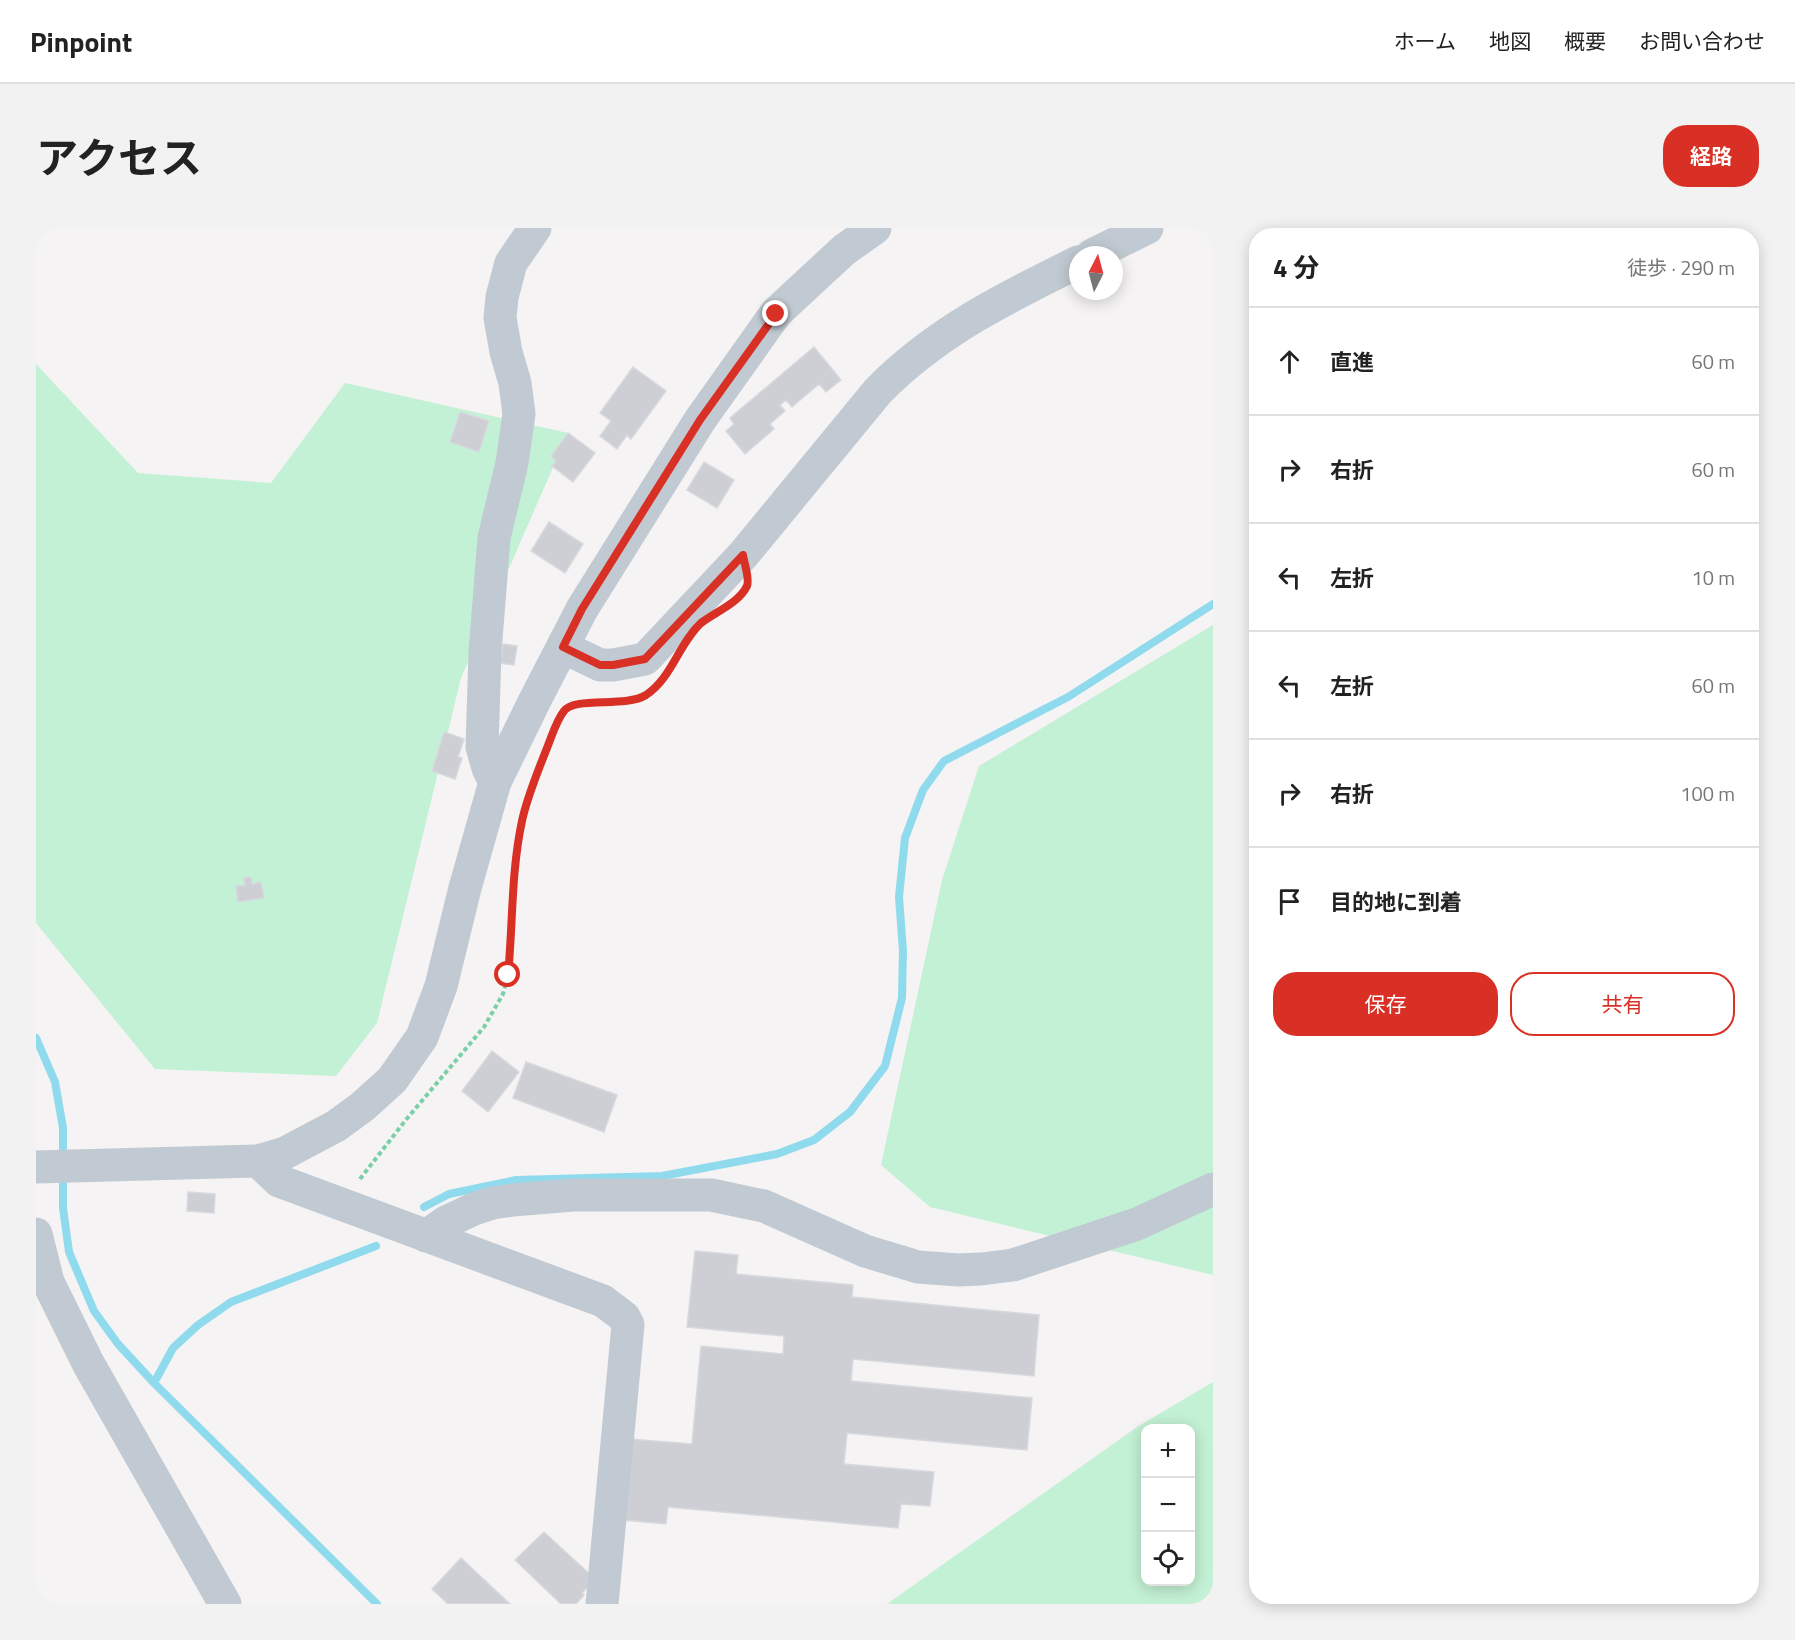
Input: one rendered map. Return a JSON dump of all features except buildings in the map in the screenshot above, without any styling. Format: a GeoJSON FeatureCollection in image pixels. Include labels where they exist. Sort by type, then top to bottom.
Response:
{"type":"FeatureCollection","features":[{"type":"Feature","properties":{"kind":"street"},"geometry":{"type":"LineString","coordinates":[[495,782],[488,768],[483,747],[486,640],[494,538],[512,463],[519,414],[515,383],[500,318],[502,297],[511,263],[534,228]]}},
{"type":"Feature","properties":{"kind":"street"},"geometry":{"type":"LineString","coordinates":[[45,1168],[258,1161],[285,1153],[336,1126],[362,1107],[392,1080],[422,1037],[441,986],[465,888],[495,782],[582,609],[700,420],[776,314],[844,250],[875,228]]}},
{"type":"Feature","properties":{"kind":"street"},"geometry":{"type":"LineString","coordinates":[[1110,246],[1147,228]]}},
{"type":"Feature","properties":{"kind":"street"},"geometry":{"type":"LineString","coordinates":[[563,647],[600,665],[645,659],[743,555],[878,390],[902,367],[947,333],[998,301],[1069,266]]}},
{"type":"Feature","properties":{"kind":"street"},"geometry":{"type":"LineString","coordinates":[[258,1161],[279,1181],[603,1301],[624,1317],[628,1325],[602,1604]]}},
{"type":"Feature","properties":{"kind":"street"},"geometry":{"type":"LineString","coordinates":[[426,1236],[446,1222],[492,1203],[573,1195],[711,1195],[764,1206],[866,1251],[918,1267],[958,1270],[1013,1265],[1054,1253],[1137,1224],[1213,1189]]}},
{"type":"Feature","properties":{"kind":"street"},"geometry":{"type":"LineString","coordinates":[[36,1234],[48,1282],[88,1363],[225,1604]]}},
{"type":"Feature","properties":{"kind":"path"},"geometry":{"type":"LineString","coordinates":[[562,714],[568,706],[576,704],[618,703],[634,700],[647,694],[659,682]]}},
{"type":"Feature","properties":{"kind":"path"},"geometry":{"type":"LineString","coordinates":[[342,1205],[378,1155],[484,1027],[503,994],[508,975],[515,868],[522,820],[546,751]]}},
{"type":"Feature","properties":{"kind":"green space"},"geometry":{"type":"Polygon","coordinates":[[[36,364],[138,473],[271,483],[345,383],[568,433],[461,678],[377,1023],[336,1076],[155,1069],[36,923],[36,364]]]}},
{"type":"Feature","properties":{"kind":"green space"},"geometry":{"type":"Polygon","coordinates":[[[1213,625],[1213,1275],[930,1207],[881,1165],[942,880],[979,766],[1213,625]]]}},
{"type":"Feature","properties":{"kind":"green space"},"geometry":{"type":"Polygon","coordinates":[[[1213,1382],[1213,1604],[887,1604],[1141,1425],[1141,1586],[1195,1586],[1195,1424],[1142,1424],[1213,1382]]]}},
{"type":"Feature","properties":{"kind":"waterway"},"geometry":{"type":"LineString","coordinates":[[424,1207],[449,1194],[516,1180],[662,1176],[777,1154],[814,1140],[850,1112],[885,1066],[902,998],[903,951],[899,897],[905,838],[923,790],[944,761],[1068,697],[1213,604]]}},
{"type":"Feature","properties":{"kind":"waterway"},"geometry":{"type":"LineString","coordinates":[[36,1038],[55,1082],[63,1128],[63,1159]]}},
{"type":"Feature","properties":{"kind":"waterway"},"geometry":{"type":"LineString","coordinates":[[63,1172],[63,1208],[69,1252],[94,1311],[118,1344],[154,1383]]}},
{"type":"Feature","properties":{"kind":"waterway"},"geometry":{"type":"LineString","coordinates":[[376,1246],[231,1302],[198,1325],[173,1348],[154,1383],[377,1604]]}},
{"type":"Feature","properties":{"kind":"route"},"geometry":{"type":"LineString","coordinates":[[508,975],[515,868],[522,820],[542,760],[562,714],[568,706],[576,704],[618,703],[634,700],[647,694],[666,675],[701,624],[734,600],[747,585],[748,578],[743,555],[645,659],[600,665],[563,647],[582,609],[700,420],[776,314]]}}]}
